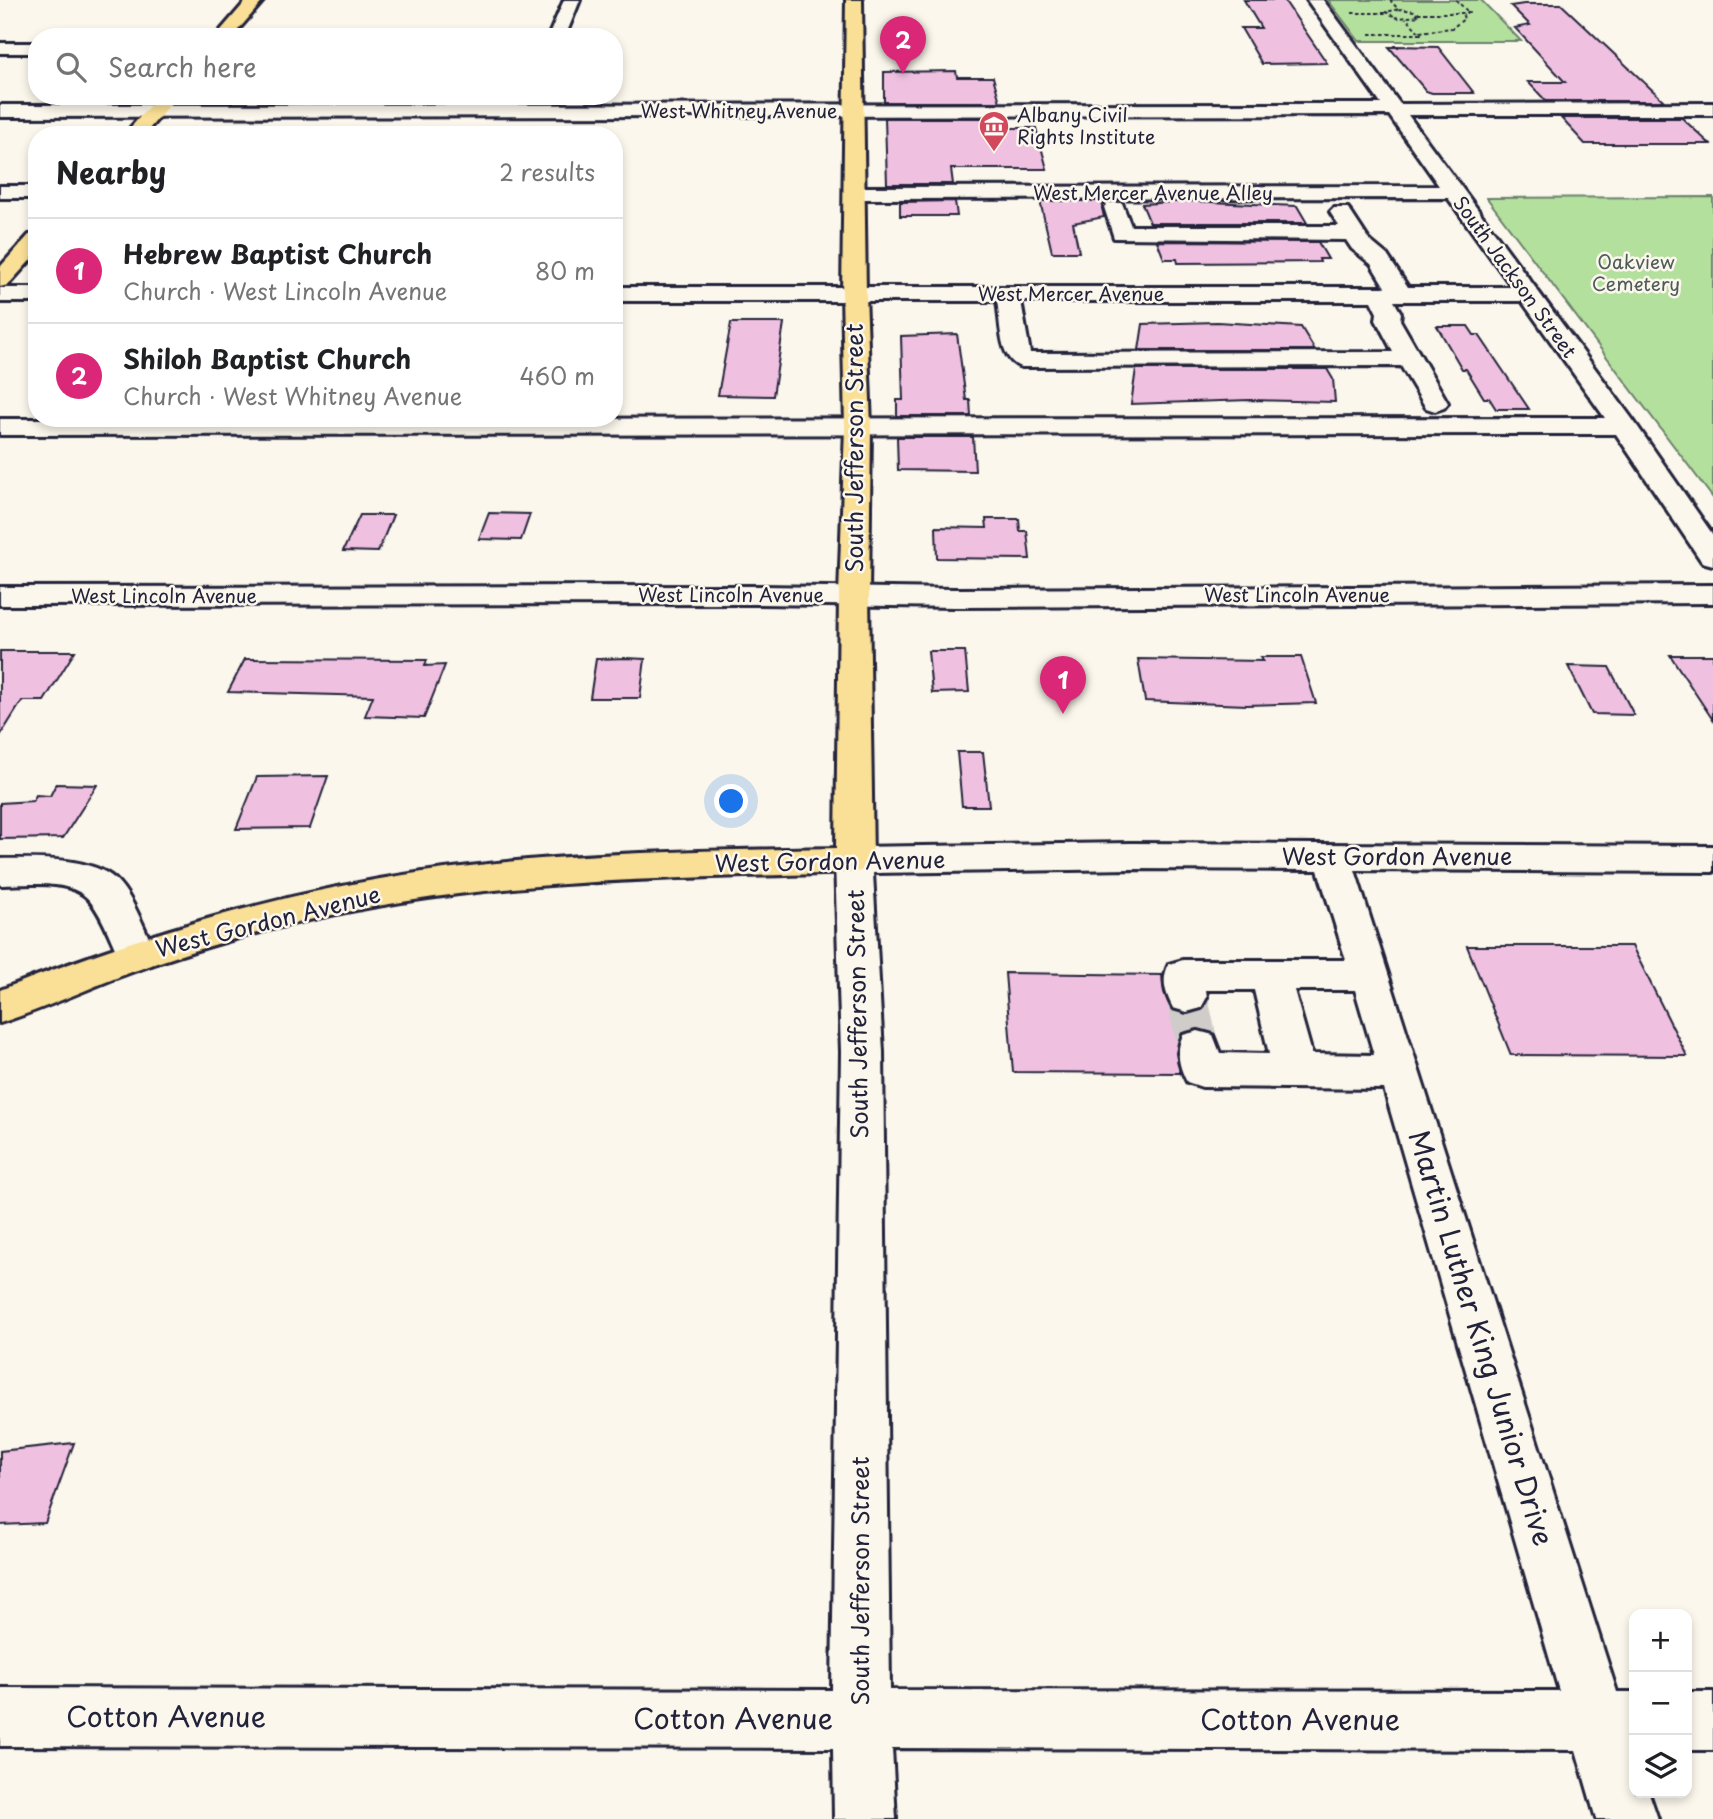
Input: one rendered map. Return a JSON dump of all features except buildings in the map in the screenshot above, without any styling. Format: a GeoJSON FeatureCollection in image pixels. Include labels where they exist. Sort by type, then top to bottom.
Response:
{"type":"FeatureCollection","features":[{"type":"Feature","properties":{"kind":"main road"},"geometry":{"type":"LineString","coordinates":[[231,28],[256,0]]}},
{"type":"Feature","properties":{"kind":"main road","name":"South Jefferson Street"},"geometry":{"type":"LineString","coordinates":[[854,0],[854,294],[858,426],[854,595],[854,860]]}},
{"type":"Feature","properties":{"kind":"main road"},"geometry":{"type":"LineString","coordinates":[[141,126],[160,105]]}},
{"type":"Feature","properties":{"kind":"main road"},"geometry":{"type":"LineString","coordinates":[[0,280],[28,250]]}},
{"type":"Feature","properties":{"kind":"main road","name":"West Gordon Avenue"},"geometry":{"type":"LineString","coordinates":[[137,956],[255,920],[313,906],[483,877],[597,869],[854,860]]}},
{"type":"Feature","properties":{"kind":"main road"},"geometry":{"type":"LineString","coordinates":[[0,1007],[137,956]]}},
{"type":"Feature","properties":{"kind":"street"},"geometry":{"type":"LineString","coordinates":[[560,28],[572,0]]}},
{"type":"Feature","properties":{"kind":"street","name":"South Jackson Street"},"geometry":{"type":"LineString","coordinates":[[1315,0],[1624,426],[1713,556]]}},
{"type":"Feature","properties":{"kind":"street"},"geometry":{"type":"LineString","coordinates":[[0,48],[28,48]]}},
{"type":"Feature","properties":{"kind":"street","name":"West Whitney Avenue"},"geometry":{"type":"LineString","coordinates":[[0,111],[476,105]]}},
{"type":"Feature","properties":{"kind":"street","name":"West Whitney Avenue"},"geometry":{"type":"LineString","coordinates":[[583,105],[855,110],[1713,110]]}},
{"type":"Feature","properties":{"kind":"street"},"geometry":{"type":"LineString","coordinates":[[0,192],[28,192]]}},
{"type":"Feature","properties":{"kind":"street","name":"West Mercer Avenue Alley"},"geometry":{"type":"LineString","coordinates":[[855,193],[1452,192]]}},
{"type":"Feature","properties":{"kind":"street"},"geometry":{"type":"LineString","coordinates":[[1115,207],[1139,294]]}},
{"type":"Feature","properties":{"kind":"street"},"geometry":{"type":"LineString","coordinates":[[1338,207],[1360,244],[1379,260],[1390,294],[1388,320],[1435,403]]}},
{"type":"Feature","properties":{"kind":"street"},"geometry":{"type":"LineString","coordinates":[[1122,233],[1353,233]]}},
{"type":"Feature","properties":{"kind":"street","name":"West Mercer Avenue"},"geometry":{"type":"LineString","coordinates":[[623,294],[1527,294]]}},
{"type":"Feature","properties":{"kind":"street"},"geometry":{"type":"LineString","coordinates":[[1008,294],[1018,356],[1023,360],[1409,359]]}},
{"type":"Feature","properties":{"kind":"street"},"geometry":{"type":"LineString","coordinates":[[1344,294],[1357,313],[1388,320]]}},
{"type":"Feature","properties":{"kind":"street"},"geometry":{"type":"LineString","coordinates":[[0,295],[28,295]]}},
{"type":"Feature","properties":{"kind":"street"},"geometry":{"type":"LineString","coordinates":[[623,426],[1624,426]]}},
{"type":"Feature","properties":{"kind":"street"},"geometry":{"type":"LineString","coordinates":[[0,427],[28,427]]}},
{"type":"Feature","properties":{"kind":"street","name":"West Lincoln Avenue"},"geometry":{"type":"LineString","coordinates":[[0,596],[854,595],[955,598],[1713,594]]}},
{"type":"Feature","properties":{"kind":"street","name":"West Gordon Avenue"},"geometry":{"type":"LineString","coordinates":[[854,860],[1130,856],[1713,859]]}},
{"type":"Feature","properties":{"kind":"street","name":"Martin Luther King Junior Drive"},"geometry":{"type":"LineString","coordinates":[[1332,857],[1616,1721],[1627,1819]]}},
{"type":"Feature","properties":{"kind":"street","name":"South Jefferson Street"},"geometry":{"type":"LineString","coordinates":[[854,860],[862,1052],[861,1719],[865,1819]]}},
{"type":"Feature","properties":{"kind":"street","name":"West Gordon Avenue"},"geometry":{"type":"LineString","coordinates":[[0,872],[36,872],[79,878],[103,889],[137,956]]}},
{"type":"Feature","properties":{"kind":"street"},"geometry":{"type":"LineString","coordinates":[[1187,997],[1183,975],[1370,975]]}},
{"type":"Feature","properties":{"kind":"street"},"geometry":{"type":"LineString","coordinates":[[1270,975],[1295,1071]]}},
{"type":"Feature","properties":{"kind":"street"},"geometry":{"type":"LineString","coordinates":[[1198,1047],[1202,1070],[1401,1072]]}},
{"type":"Feature","properties":{"kind":"street","name":"Cotton Avenue"},"geometry":{"type":"LineString","coordinates":[[0,1717],[1616,1721]]}},
{"type":"Feature","properties":{"kind":"street"},"geometry":{"type":"LineString","coordinates":[[1692,1721],[1713,1721]]}},
{"type":"Feature","properties":{"kind":"path"},"geometry":{"type":"LineString","coordinates":[[1390,0],[1398,9]]}},
{"type":"Feature","properties":{"kind":"path"},"geometry":{"type":"LineString","coordinates":[[1387,13],[1398,9],[1418,13],[1469,13],[1456,0]]}},
{"type":"Feature","properties":{"kind":"path"},"geometry":{"type":"LineString","coordinates":[[1349,13],[1387,13],[1406,18],[1417,17],[1418,13]]}},
{"type":"Feature","properties":{"kind":"path"},"geometry":{"type":"LineString","coordinates":[[1419,32],[1456,26],[1464,19],[1462,13]]}},
{"type":"Feature","properties":{"kind":"path"},"geometry":{"type":"LineString","coordinates":[[1406,18],[1419,32]]}},
{"type":"Feature","properties":{"kind":"path"},"geometry":{"type":"LineString","coordinates":[[1365,34],[1421,34],[1419,32]]}},
{"type":"Feature","properties":{"kind":"green space"},"geometry":{"type":"Polygon","coordinates":[[[1328,0],[1481,0],[1521,41],[1359,41],[1328,0]]]}},
{"type":"Feature","properties":{"kind":"green space","name":"Oakview Cemetery"},"geometry":{"type":"Polygon","coordinates":[[[1713,197],[1713,498],[1487,198],[1713,197]]]}},
{"type":"Feature","properties":{"kind":"tunnel"},"geometry":{"type":"LineString","coordinates":[[1187,997],[1198,1047]]}},
{"type":"Feature","properties":{"kind":"place","name":"Shiloh Baptist Church"},"geometry":{"type":"Point","coordinates":[903,74]}},
{"type":"Feature","properties":{"kind":"place","name":"Albany Civil Rights Institute"},"geometry":{"type":"Point","coordinates":[994,153]}},
{"type":"Feature","properties":{"kind":"place","name":"Hebrew Baptist Church"},"geometry":{"type":"Point","coordinates":[1063,714]}}]}
